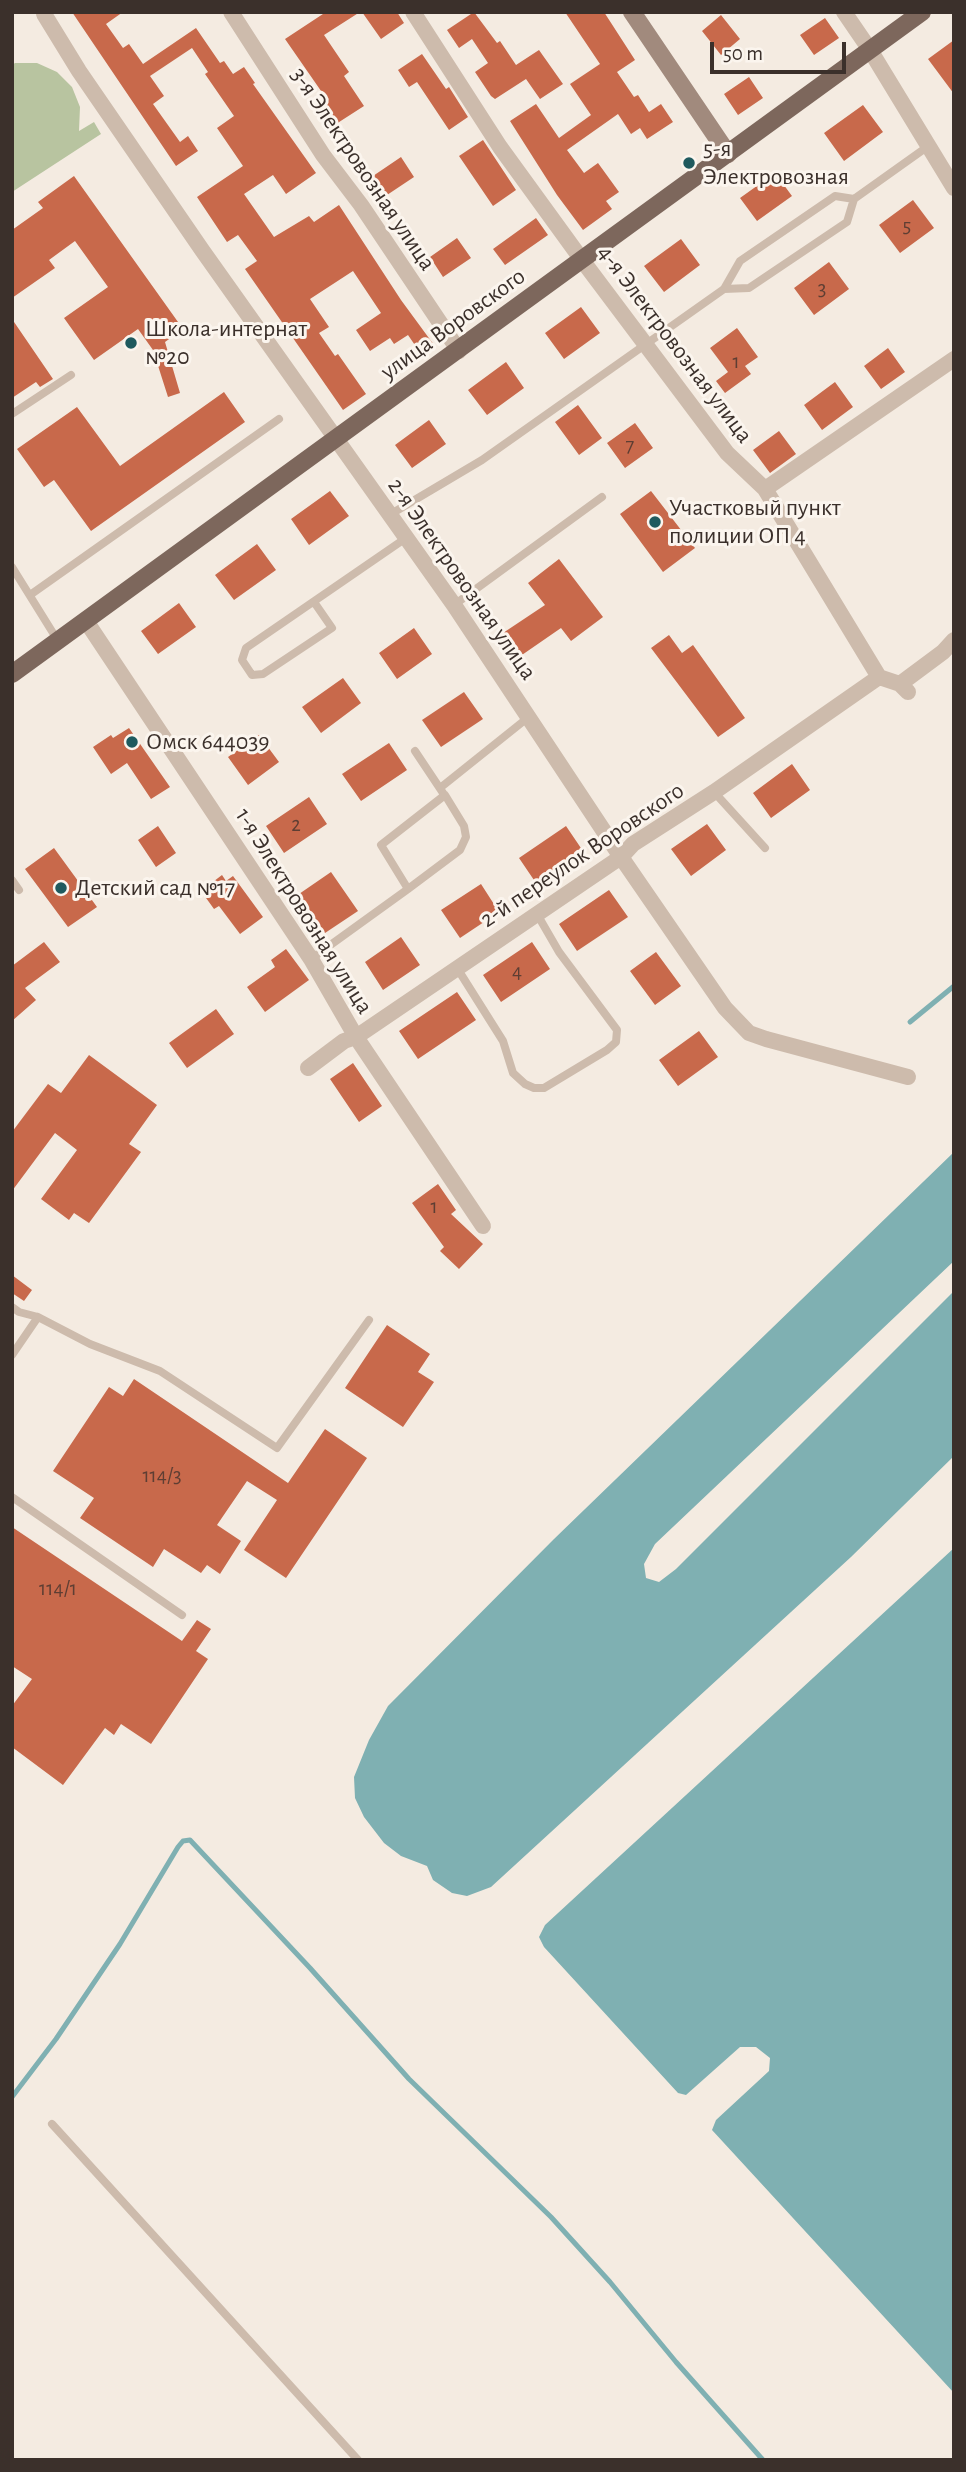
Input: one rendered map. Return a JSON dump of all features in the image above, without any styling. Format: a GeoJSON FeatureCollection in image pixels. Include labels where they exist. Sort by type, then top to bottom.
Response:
{"type":"FeatureCollection","features":[{"type":"Feature","properties":{"kind":"main road","name":"улица Воровского"},"geometry":{"type":"LineString","coordinates":[[12,674],[922,12]]}},
{"type":"Feature","properties":{"kind":"street","name":"3-я Электровозная улица"},"geometry":{"type":"LineString","coordinates":[[231,12],[323,155],[361,205],[459,351]]}},
{"type":"Feature","properties":{"kind":"street","name":"4-я Электровозная улица"},"geometry":{"type":"LineString","coordinates":[[413,12],[500,147],[583,260],[727,453],[765,489],[879,677]]}},
{"type":"Feature","properties":{"kind":"street"},"geometry":{"type":"LineString","coordinates":[[632,12],[728,154]]}},
{"type":"Feature","properties":{"kind":"street"},"geometry":{"type":"LineString","coordinates":[[844,12],[954,188]]}},
{"type":"Feature","properties":{"kind":"street","name":"2-я Электровозная улица"},"geometry":{"type":"LineString","coordinates":[[44,13],[79,71],[335,441],[391,514],[454,605],[621,857],[725,1007],[750,1033],[908,1077]]}},
{"type":"Feature","properties":{"kind":"street"},"geometry":{"type":"LineString","coordinates":[[765,489],[954,359]]}},
{"type":"Feature","properties":{"kind":"street","name":"1-я Электровозная улица"},"geometry":{"type":"LineString","coordinates":[[86,621],[311,959],[356,1037],[483,1226]]}},
{"type":"Feature","properties":{"kind":"street"},"geometry":{"type":"LineString","coordinates":[[879,677],[904,688],[954,640]]}},
{"type":"Feature","properties":{"kind":"street","name":"2-й переулок Воровского"},"geometry":{"type":"LineString","coordinates":[[308,1068],[344,1041],[356,1037],[621,857],[633,844],[714,792],[879,677]]}},
{"type":"Feature","properties":{"kind":"lane"},"geometry":{"type":"LineString","coordinates":[[724,289],[749,288],[847,222],[854,199],[927,146]]}},
{"type":"Feature","properties":{"kind":"lane"},"geometry":{"type":"LineString","coordinates":[[391,514],[482,460],[647,345],[724,289],[740,261],[835,196],[854,199]]}},
{"type":"Feature","properties":{"kind":"lane"},"geometry":{"type":"LineString","coordinates":[[12,414],[71,376]]}},
{"type":"Feature","properties":{"kind":"lane"},"geometry":{"type":"LineString","coordinates":[[30,595],[279,419]]}},
{"type":"Feature","properties":{"kind":"lane"},"geometry":{"type":"LineString","coordinates":[[454,605],[602,497]]}},
{"type":"Feature","properties":{"kind":"lane"},"geometry":{"type":"LineString","coordinates":[[314,602],[332,628],[263,674],[252,675],[242,660],[246,648],[407,537]]}},
{"type":"Feature","properties":{"kind":"lane"},"geometry":{"type":"LineString","coordinates":[[12,567],[58,641]]}},
{"type":"Feature","properties":{"kind":"lane"},"geometry":{"type":"LineString","coordinates":[[408,889],[381,845],[530,716]]}},
{"type":"Feature","properties":{"kind":"lane"},"geometry":{"type":"LineString","coordinates":[[311,959],[460,850],[467,837],[464,826],[415,751]]}},
{"type":"Feature","properties":{"kind":"lane"},"geometry":{"type":"LineString","coordinates":[[714,792],[765,848]]}},
{"type":"Feature","properties":{"kind":"lane"},"geometry":{"type":"LineString","coordinates":[[12,880],[19,890]]}},
{"type":"Feature","properties":{"kind":"lane"},"geometry":{"type":"LineString","coordinates":[[457,968],[503,1041],[513,1073],[525,1084],[544,1088],[607,1050],[616,1042],[617,1030],[559,952],[537,914]]}},
{"type":"Feature","properties":{"kind":"lane"},"geometry":{"type":"LineString","coordinates":[[12,1307],[19,1312],[38,1317],[90,1344],[160,1371],[277,1448],[369,1320]]}},
{"type":"Feature","properties":{"kind":"lane"},"geometry":{"type":"LineString","coordinates":[[12,1355],[38,1317]]}},
{"type":"Feature","properties":{"kind":"lane"},"geometry":{"type":"LineString","coordinates":[[12,1497],[182,1615]]}},
{"type":"Feature","properties":{"kind":"lane"},"geometry":{"type":"LineString","coordinates":[[52,2124],[358,2460]]}},
{"type":"Feature","properties":{"kind":"green space"},"geometry":{"type":"Polygon","coordinates":[[[37,63],[57,72],[72,87],[80,107],[79,131],[94,122],[101,134],[12,192],[12,65],[37,63]]]}},
{"type":"Feature","properties":{"kind":"water"},"geometry":{"type":"Polygon","coordinates":[[[954,1152],[954,1261],[655,1544],[644,1564],[646,1578],[659,1582],[676,1569],[954,1291],[954,1456],[851,1557],[491,1887],[467,1896],[452,1893],[433,1880],[427,1866],[401,1856],[384,1843],[364,1817],[355,1798],[354,1777],[369,1740],[388,1706],[554,1539],[954,1152]]]}},
{"type":"Feature","properties":{"kind":"water"},"geometry":{"type":"Polygon","coordinates":[[[954,1548],[954,2393],[712,2130],[716,2120],[769,2071],[770,2058],[756,2047],[740,2047],[686,2095],[678,2093],[544,1947],[539,1937],[545,1925],[954,1548]]]}},
{"type":"Feature","properties":{"kind":"building"},"geometry":{"type":"Polygon","coordinates":[[[72,12],[123,12],[106,24],[123,48],[129,44],[143,64],[196,28],[220,63],[224,61],[233,74],[244,67],[255,83],[253,84],[316,173],[286,194],[273,175],[244,194],[274,237],[309,216],[314,222],[339,205],[434,345],[421,354],[408,335],[394,344],[390,338],[370,351],[356,330],[381,313],[353,271],[310,299],[329,327],[319,333],[335,356],[338,354],[366,394],[343,410],[245,269],[257,261],[238,235],[227,242],[197,197],[243,166],[217,128],[234,116],[205,74],[208,72],[192,48],[150,76],[164,96],[153,104],[180,142],[188,136],[198,151],[176,166],[72,12]]]}},
{"type":"Feature","properties":{"kind":"building"},"geometry":{"type":"Polygon","coordinates":[[[326,12],[360,12],[324,35],[349,72],[344,76],[364,106],[336,124],[323,105],[328,101],[285,39],[326,12]]]}},
{"type":"Feature","properties":{"kind":"building"},"geometry":{"type":"Polygon","coordinates":[[[362,12],[397,12],[404,23],[381,39],[362,12]]]}},
{"type":"Feature","properties":{"kind":"building"},"geometry":{"type":"Polygon","coordinates":[[[474,12],[497,43],[500,41],[516,65],[539,50],[563,84],[540,99],[526,79],[495,99],[491,96],[475,72],[488,63],[472,39],[459,48],[447,30],[474,12]]]}},
{"type":"Feature","properties":{"kind":"building"},"geometry":{"type":"Polygon","coordinates":[[[565,12],[604,12],[635,60],[617,72],[634,97],[638,95],[649,112],[661,104],[673,122],[647,139],[640,128],[631,134],[618,114],[567,150],[584,173],[598,163],[619,192],[606,201],[612,209],[583,230],[557,195],[510,121],[536,104],[559,138],[591,115],[570,84],[600,64],[565,12]]]}},
{"type":"Feature","properties":{"kind":"building"},"geometry":{"type":"Polygon","coordinates":[[[721,15],[740,39],[721,55],[702,31],[721,15]]]}},
{"type":"Feature","properties":{"kind":"building"},"geometry":{"type":"Polygon","coordinates":[[[825,18],[839,38],[814,55],[800,35],[825,18]]]}},
{"type":"Feature","properties":{"kind":"building"},"geometry":{"type":"Polygon","coordinates":[[[954,40],[954,94],[928,59],[954,40]]]}},
{"type":"Feature","properties":{"kind":"building"},"geometry":{"type":"Polygon","coordinates":[[[422,54],[446,89],[449,87],[468,117],[449,130],[417,82],[409,87],[398,70],[422,54]]]}},
{"type":"Feature","properties":{"kind":"building"},"geometry":{"type":"Polygon","coordinates":[[[749,77],[763,98],[738,115],[724,94],[749,77]]]}},
{"type":"Feature","properties":{"kind":"building"},"geometry":{"type":"Polygon","coordinates":[[[863,105],[883,132],[844,161],[824,133],[863,105]]]}},
{"type":"Feature","properties":{"kind":"building"},"geometry":{"type":"Polygon","coordinates":[[[483,140],[516,190],[493,206],[459,156],[483,140]]]}},
{"type":"Feature","properties":{"kind":"building"},"geometry":{"type":"Polygon","coordinates":[[[401,157],[414,177],[387,195],[373,176],[401,157]]]}},
{"type":"Feature","properties":{"kind":"building"},"geometry":{"type":"Polygon","coordinates":[[[775,173],[792,196],[757,221],[740,198],[775,173]]]}},
{"type":"Feature","properties":{"kind":"building"},"geometry":{"type":"Polygon","coordinates":[[[74,176],[183,329],[165,342],[180,393],[168,397],[153,350],[138,329],[94,360],[64,318],[108,287],[75,241],[49,260],[55,268],[12,298],[12,230],[43,208],[38,202],[74,176]]]}},
{"type":"Feature","properties":{"kind":"building"},"geometry":{"type":"Polygon","coordinates":[[[913,200],[934,228],[900,253],[879,225],[913,200]]]}},
{"type":"Feature","properties":{"kind":"building"},"geometry":{"type":"Polygon","coordinates":[[[536,218],[548,235],[505,265],[493,249],[536,218]]]}},
{"type":"Feature","properties":{"kind":"building"},"geometry":{"type":"Polygon","coordinates":[[[457,238],[471,258],[443,277],[430,257],[457,238]]]}},
{"type":"Feature","properties":{"kind":"building"},"geometry":{"type":"Polygon","coordinates":[[[681,239],[700,265],[664,292],[644,266],[681,239]]]}},
{"type":"Feature","properties":{"kind":"building"},"geometry":{"type":"Polygon","coordinates":[[[829,262],[849,289],[814,315],[794,288],[829,262]]]}},
{"type":"Feature","properties":{"kind":"building"},"geometry":{"type":"Polygon","coordinates":[[[581,307],[600,333],[564,359],[545,333],[581,307]]]}},
{"type":"Feature","properties":{"kind":"building"},"geometry":{"type":"Polygon","coordinates":[[[12,319],[53,379],[40,387],[36,382],[12,398],[12,319]]]}},
{"type":"Feature","properties":{"kind":"building"},"geometry":{"type":"Polygon","coordinates":[[[737,328],[758,357],[745,366],[751,374],[725,393],[716,381],[728,372],[710,348],[737,328]]]}},
{"type":"Feature","properties":{"kind":"building"},"geometry":{"type":"Polygon","coordinates":[[[888,348],[905,372],[881,389],[864,366],[888,348]]]}},
{"type":"Feature","properties":{"kind":"building"},"geometry":{"type":"Polygon","coordinates":[[[506,362],[524,388],[487,415],[468,390],[506,362]]]}},
{"type":"Feature","properties":{"kind":"building"},"geometry":{"type":"Polygon","coordinates":[[[835,382],[853,407],[822,430],[804,405],[835,382]]]}},
{"type":"Feature","properties":{"kind":"building"},"geometry":{"type":"Polygon","coordinates":[[[224,392],[245,422],[91,531],[54,480],[44,487],[17,449],[77,407],[120,466],[224,392]]]}},
{"type":"Feature","properties":{"kind":"building"},"geometry":{"type":"Polygon","coordinates":[[[578,405],[602,438],[579,455],[555,422],[578,405]]]}},
{"type":"Feature","properties":{"kind":"building"},"geometry":{"type":"Polygon","coordinates":[[[429,420],[446,444],[412,468],[395,445],[429,420]]]}},
{"type":"Feature","properties":{"kind":"building"},"geometry":{"type":"Polygon","coordinates":[[[635,423],[653,448],[625,468],[607,443],[635,423]]]}},
{"type":"Feature","properties":{"kind":"building"},"geometry":{"type":"Polygon","coordinates":[[[779,431],[796,454],[770,473],[753,450],[779,431]]]}},
{"type":"Feature","properties":{"kind":"building"},"geometry":{"type":"Polygon","coordinates":[[[330,491],[349,516],[309,545],[291,519],[330,491]]]}},
{"type":"Feature","properties":{"kind":"building"},"geometry":{"type":"Polygon","coordinates":[[[651,491],[695,548],[663,572],[620,514],[651,491]]]}},
{"type":"Feature","properties":{"kind":"building"},"geometry":{"type":"Polygon","coordinates":[[[257,544],[276,570],[234,600],[215,575],[257,544]]]}},
{"type":"Feature","properties":{"kind":"building"},"geometry":{"type":"Polygon","coordinates":[[[559,559],[603,617],[571,641],[561,628],[519,657],[503,633],[545,605],[528,583],[559,559]]]}},
{"type":"Feature","properties":{"kind":"building"},"geometry":{"type":"Polygon","coordinates":[[[179,603],[196,627],[158,654],[141,631],[179,603]]]}},
{"type":"Feature","properties":{"kind":"building"},"geometry":{"type":"Polygon","coordinates":[[[414,628],[432,654],[397,679],[379,653],[414,628]]]}},
{"type":"Feature","properties":{"kind":"building"},"geometry":{"type":"Polygon","coordinates":[[[669,635],[682,653],[693,645],[745,718],[718,737],[651,648],[669,635]]]}},
{"type":"Feature","properties":{"kind":"building"},"geometry":{"type":"Polygon","coordinates":[[[343,678],[361,703],[321,733],[302,707],[343,678]]]}},
{"type":"Feature","properties":{"kind":"building"},"geometry":{"type":"Polygon","coordinates":[[[464,692],[483,719],[441,747],[422,720],[464,692]]]}},
{"type":"Feature","properties":{"kind":"building"},"geometry":{"type":"Polygon","coordinates":[[[129,728],[170,787],[151,799],[127,763],[111,774],[93,747],[111,735],[113,738],[129,728]]]}},
{"type":"Feature","properties":{"kind":"building"},"geometry":{"type":"Polygon","coordinates":[[[259,735],[279,762],[248,785],[228,757],[259,735]]]}},
{"type":"Feature","properties":{"kind":"building"},"geometry":{"type":"Polygon","coordinates":[[[389,743],[407,770],[361,801],[342,774],[389,743]]]}},
{"type":"Feature","properties":{"kind":"building"},"geometry":{"type":"Polygon","coordinates":[[[792,764],[810,790],[771,818],[753,793],[792,764]]]}},
{"type":"Feature","properties":{"kind":"building"},"geometry":{"type":"Polygon","coordinates":[[[309,797],[327,824],[284,853],[266,826],[309,797]]]}},
{"type":"Feature","properties":{"kind":"building"},"geometry":{"type":"Polygon","coordinates":[[[707,824],[726,850],[691,876],[671,849],[707,824]]]}},
{"type":"Feature","properties":{"kind":"building"},"geometry":{"type":"Polygon","coordinates":[[[158,826],[176,853],[156,867],[138,840],[158,826]]]}},
{"type":"Feature","properties":{"kind":"building"},"geometry":{"type":"Polygon","coordinates":[[[566,826],[585,854],[538,886],[519,858],[566,826]]]}},
{"type":"Feature","properties":{"kind":"building","name":"Детский сад №17"},"geometry":{"type":"Polygon","coordinates":[[[54,848],[97,907],[68,927],[25,869],[54,848]]]}},
{"type":"Feature","properties":{"kind":"building"},"geometry":{"type":"Polygon","coordinates":[[[331,872],[358,911],[325,933],[299,894],[331,872]]]}},
{"type":"Feature","properties":{"kind":"building"},"geometry":{"type":"Polygon","coordinates":[[[222,875],[226,881],[233,876],[263,917],[240,934],[219,906],[214,909],[201,891],[222,875]]]}},
{"type":"Feature","properties":{"kind":"building"},"geometry":{"type":"Polygon","coordinates":[[[481,884],[499,912],[460,938],[441,910],[481,884]]]}},
{"type":"Feature","properties":{"kind":"building"},"geometry":{"type":"Polygon","coordinates":[[[609,890],[628,917],[577,951],[559,924],[609,890]]]}},
{"type":"Feature","properties":{"kind":"building"},"geometry":{"type":"Polygon","coordinates":[[[401,937],[420,965],[383,990],[365,962],[401,937]]]}},
{"type":"Feature","properties":{"kind":"building"},"geometry":{"type":"Polygon","coordinates":[[[44,942],[60,962],[25,988],[36,1000],[12,1021],[12,966],[44,942]]]}},
{"type":"Feature","properties":{"kind":"building"},"geometry":{"type":"Polygon","coordinates":[[[532,942],[550,969],[501,1002],[483,975],[532,942]]]}},
{"type":"Feature","properties":{"kind":"building"},"geometry":{"type":"Polygon","coordinates":[[[286,949],[309,980],[265,1012],[247,987],[275,967],[271,960],[286,949]]]}},
{"type":"Feature","properties":{"kind":"building"},"geometry":{"type":"Polygon","coordinates":[[[656,952],[681,986],[655,1005],[630,971],[656,952]]]}},
{"type":"Feature","properties":{"kind":"building"},"geometry":{"type":"Polygon","coordinates":[[[457,992],[476,1020],[418,1059],[399,1031],[457,992]]]}},
{"type":"Feature","properties":{"kind":"building"},"geometry":{"type":"Polygon","coordinates":[[[216,1009],[234,1034],[187,1068],[169,1043],[216,1009]]]}},
{"type":"Feature","properties":{"kind":"building"},"geometry":{"type":"Polygon","coordinates":[[[699,1031],[718,1057],[678,1086],[659,1060],[699,1031]]]}},
{"type":"Feature","properties":{"kind":"building"},"geometry":{"type":"Polygon","coordinates":[[[89,1055],[157,1105],[129,1144],[141,1152],[89,1223],[74,1213],[69,1220],[41,1199],[77,1150],[55,1133],[12,1191],[12,1132],[48,1084],[61,1093],[89,1055]]]}},
{"type":"Feature","properties":{"kind":"building"},"geometry":{"type":"Polygon","coordinates":[[[353,1063],[382,1106],[359,1122],[330,1079],[353,1063]]]}},
{"type":"Feature","properties":{"kind":"building"},"geometry":{"type":"Polygon","coordinates":[[[438,1184],[456,1210],[451,1214],[483,1244],[459,1269],[440,1251],[444,1247],[412,1203],[438,1184]]]}},
{"type":"Feature","properties":{"kind":"building"},"geometry":{"type":"Polygon","coordinates":[[[12,1275],[32,1290],[24,1301],[12,1293],[12,1275]]]}},
{"type":"Feature","properties":{"kind":"building"},"geometry":{"type":"Polygon","coordinates":[[[387,1325],[430,1354],[418,1372],[434,1382],[403,1427],[345,1388],[387,1325]]]}},
{"type":"Feature","properties":{"kind":"building"},"geometry":{"type":"Polygon","coordinates":[[[134,1379],[288,1483],[325,1429],[367,1458],[286,1578],[244,1550],[277,1500],[247,1481],[217,1525],[241,1541],[220,1574],[207,1565],[201,1573],[164,1549],[153,1567],[80,1518],[94,1498],[53,1471],[109,1387],[123,1396],[134,1379]]]}},
{"type":"Feature","properties":{"kind":"building"},"geometry":{"type":"Polygon","coordinates":[[[12,1527],[182,1641],[197,1620],[211,1629],[196,1651],[208,1659],[151,1744],[121,1724],[114,1735],[105,1728],[63,1785],[12,1747],[12,1706],[32,1679],[12,1666],[12,1527]]]}},
{"type":"Feature","properties":{"kind":"waterway"},"geometry":{"type":"LineString","coordinates":[[910,1022],[954,986]]}},
{"type":"Feature","properties":{"kind":"waterway"},"geometry":{"type":"LineString","coordinates":[[12,2097],[56,2039],[120,1944],[178,1847],[183,1841],[190,1840],[409,2079],[551,2217],[763,2460]]}},
{"type":"Feature","properties":{"kind":"place","name":"5-я Электровозная"},"geometry":{"type":"Point","coordinates":[689,163]}},
{"type":"Feature","properties":{"kind":"place","name":"Школа-интернат №20"},"geometry":{"type":"Point","coordinates":[131,343]}},
{"type":"Feature","properties":{"kind":"place","name":"Участковый пункт полиции ОП 4"},"geometry":{"type":"Point","coordinates":[655,522]}},
{"type":"Feature","properties":{"kind":"place","name":"Омск 644039"},"geometry":{"type":"Point","coordinates":[132,742]}},
{"type":"Feature","properties":{"kind":"place","name":"Детский сад №17"},"geometry":{"type":"Point","coordinates":[61,888]}}]}
